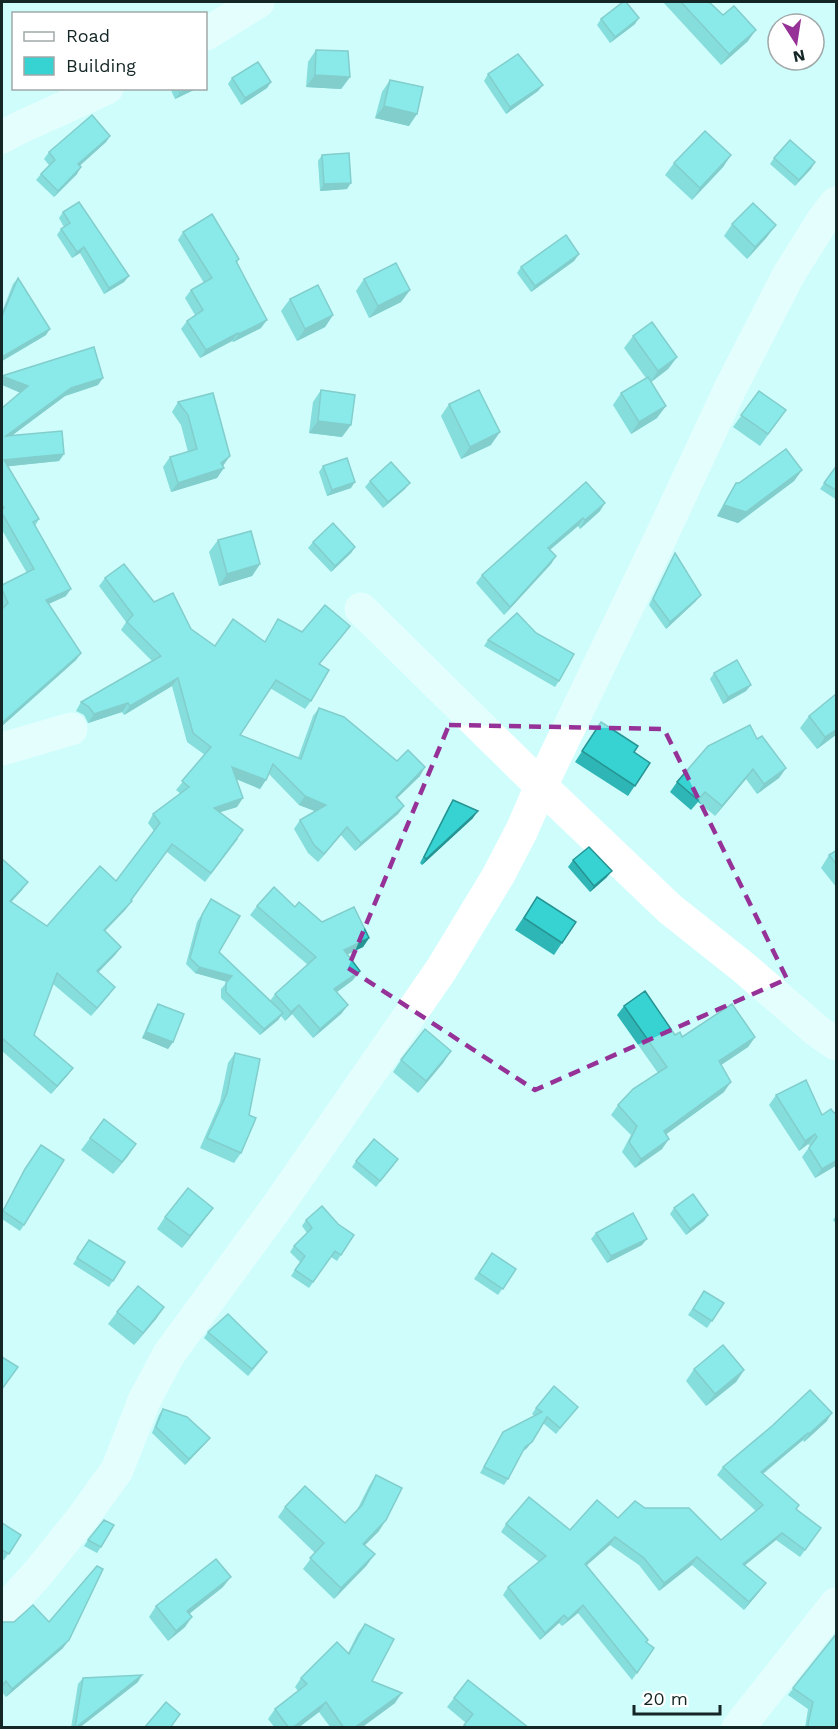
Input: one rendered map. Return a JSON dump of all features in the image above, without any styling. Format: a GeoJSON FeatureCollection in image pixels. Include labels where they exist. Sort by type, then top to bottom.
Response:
{"type":"FeatureCollection","features":[{"type":"Feature","properties":{"kind":"street"},"geometry":{"type":"LineString","coordinates":[[207,33],[258,2]]}},
{"type":"Feature","properties":{"kind":"street"},"geometry":{"type":"LineString","coordinates":[[2,137],[103,90]]}},
{"type":"Feature","properties":{"kind":"street"},"geometry":{"type":"LineString","coordinates":[[2,1613],[38,1573],[117,1470],[144,1401],[169,1354],[279,1204],[441,970],[498,876],[522,830],[735,379],[789,274],[823,220],[837,203]]}},
{"type":"Feature","properties":{"kind":"street"},"geometry":{"type":"LineString","coordinates":[[361,609],[670,909],[743,967],[816,1030],[837,1044]]}},
{"type":"Feature","properties":{"kind":"street"},"geometry":{"type":"LineString","coordinates":[[2,749],[71,729]]}},
{"type":"Feature","properties":{"kind":"street"},"geometry":{"type":"LineString","coordinates":[[738,1728],[837,1604]]}},
{"type":"Feature","properties":{"kind":"highlighted area"},"geometry":{"type":"Polygon","coordinates":[[[449,725],[664,729],[787,979],[535,1090],[348,968],[449,725]]]}},
{"type":"Feature","properties":{"kind":"building"},"geometry":{"type":"Polygon","coordinates":[[[626,2],[639,18],[615,37],[601,19],[626,2]]]}},
{"type":"Feature","properties":{"kind":"building"},"geometry":{"type":"Polygon","coordinates":[[[681,2],[709,2],[723,15],[734,6],[756,30],[729,54],[681,2]]]}},
{"type":"Feature","properties":{"kind":"building"},"geometry":{"type":"Polygon","coordinates":[[[316,50],[348,51],[350,77],[315,75],[316,50]]]}},
{"type":"Feature","properties":{"kind":"building"},"geometry":{"type":"Polygon","coordinates":[[[518,54],[543,85],[510,107],[488,74],[518,54]]]}},
{"type":"Feature","properties":{"kind":"building"},"geometry":{"type":"Polygon","coordinates":[[[258,62],[271,82],[245,98],[232,78],[258,62]]]}},
{"type":"Feature","properties":{"kind":"building"},"geometry":{"type":"Polygon","coordinates":[[[390,80],[423,87],[417,114],[384,106],[390,80]]]}},
{"type":"Feature","properties":{"kind":"building"},"geometry":{"type":"Polygon","coordinates":[[[92,115],[110,136],[78,164],[81,167],[58,191],[41,174],[55,160],[49,152],[92,115]]]}},
{"type":"Feature","properties":{"kind":"building"},"geometry":{"type":"Polygon","coordinates":[[[705,131],[731,155],[700,188],[674,163],[705,131]]]}},
{"type":"Feature","properties":{"kind":"building"},"geometry":{"type":"Polygon","coordinates":[[[790,140],[815,162],[799,180],[774,158],[790,140]]]}},
{"type":"Feature","properties":{"kind":"building"},"geometry":{"type":"Polygon","coordinates":[[[349,153],[351,183],[324,184],[322,155],[349,153]]]}},
{"type":"Feature","properties":{"kind":"building"},"geometry":{"type":"Polygon","coordinates":[[[79,202],[129,276],[109,288],[84,247],[77,252],[61,229],[70,223],[63,212],[79,202]]]}},
{"type":"Feature","properties":{"kind":"building"},"geometry":{"type":"Polygon","coordinates":[[[753,203],[776,225],[755,247],[732,224],[753,203]]]}},
{"type":"Feature","properties":{"kind":"building"},"geometry":{"type":"Polygon","coordinates":[[[212,214],[239,259],[236,261],[267,320],[206,350],[187,321],[203,310],[191,290],[212,278],[183,232],[212,214]]]}},
{"type":"Feature","properties":{"kind":"building"},"geometry":{"type":"Polygon","coordinates":[[[566,235],[579,254],[535,286],[521,267],[566,235]]]}},
{"type":"Feature","properties":{"kind":"building"},"geometry":{"type":"Polygon","coordinates":[[[396,263],[410,290],[378,306],[364,279],[396,263]]]}},
{"type":"Feature","properties":{"kind":"building"},"geometry":{"type":"Polygon","coordinates":[[[18,278],[50,329],[2,357],[2,316],[18,278]]]}},
{"type":"Feature","properties":{"kind":"building"},"geometry":{"type":"Polygon","coordinates":[[[318,285],[333,315],[305,329],[290,299],[318,285]]]}},
{"type":"Feature","properties":{"kind":"building"},"geometry":{"type":"Polygon","coordinates":[[[652,322],[677,357],[658,371],[633,336],[652,322]]]}},
{"type":"Feature","properties":{"kind":"building"},"geometry":{"type":"Polygon","coordinates":[[[94,347],[103,378],[71,388],[6,436],[62,431],[64,454],[4,460],[39,519],[33,522],[71,589],[46,600],[81,653],[2,723],[2,609],[8,603],[2,585],[34,569],[2,513],[4,508],[2,505],[2,408],[28,386],[2,376],[94,347]]]}},
{"type":"Feature","properties":{"kind":"building"},"geometry":{"type":"Polygon","coordinates":[[[648,377],[666,406],[639,422],[621,393],[648,377]]]}},
{"type":"Feature","properties":{"kind":"building"},"geometry":{"type":"Polygon","coordinates":[[[321,390],[355,395],[351,425],[318,421],[321,390]]]}},
{"type":"Feature","properties":{"kind":"building"},"geometry":{"type":"Polygon","coordinates":[[[479,390],[500,432],[470,447],[449,404],[479,390]]]}},
{"type":"Feature","properties":{"kind":"building"},"geometry":{"type":"Polygon","coordinates":[[[759,391],[786,410],[768,434],[741,415],[759,391]]]}},
{"type":"Feature","properties":{"kind":"building"},"geometry":{"type":"Polygon","coordinates":[[[213,393],[230,456],[221,463],[224,468],[178,483],[170,457],[197,449],[188,415],[178,402],[213,393]]]}},
{"type":"Feature","properties":{"kind":"building"},"geometry":{"type":"Polygon","coordinates":[[[786,449],[802,470],[746,512],[724,505],[736,483],[786,449]]]}},
{"type":"Feature","properties":{"kind":"building"},"geometry":{"type":"Polygon","coordinates":[[[347,458],[355,482],[332,490],[323,466],[347,458]]]}},
{"type":"Feature","properties":{"kind":"building"},"geometry":{"type":"Polygon","coordinates":[[[391,462],[410,483],[388,502],[370,481],[391,462]]]}},
{"type":"Feature","properties":{"kind":"building"},"geometry":{"type":"Polygon","coordinates":[[[837,465],[837,491],[824,483],[837,465]]]}},
{"type":"Feature","properties":{"kind":"building"},"geometry":{"type":"Polygon","coordinates":[[[586,482],[605,503],[585,520],[583,518],[548,548],[556,556],[510,607],[482,575],[586,482]]]}},
{"type":"Feature","properties":{"kind":"building"},"geometry":{"type":"Polygon","coordinates":[[[333,523],[355,547],[335,566],[313,542],[333,523]]]}},
{"type":"Feature","properties":{"kind":"building"},"geometry":{"type":"Polygon","coordinates":[[[251,531],[260,564],[227,574],[218,540],[251,531]]]}},
{"type":"Feature","properties":{"kind":"building"},"geometry":{"type":"Polygon","coordinates":[[[675,553],[701,595],[670,622],[653,599],[675,553]]]}},
{"type":"Feature","properties":{"kind":"building"},"geometry":{"type":"Polygon","coordinates":[[[124,564],[154,602],[173,593],[191,629],[215,646],[233,619],[265,642],[278,619],[302,632],[325,605],[350,626],[319,664],[329,670],[311,701],[276,680],[240,735],[301,759],[319,708],[344,717],[397,761],[408,750],[425,767],[396,797],[404,806],[361,843],[347,827],[324,854],[314,845],[300,820],[326,805],[305,796],[273,764],[266,780],[232,767],[243,798],[214,808],[243,830],[211,873],[172,844],[132,901],[104,930],[121,947],[97,971],[115,987],[97,1008],[57,973],[34,1035],[73,1068],[57,1086],[3,1039],[2,1041],[2,859],[28,882],[10,901],[47,926],[100,866],[116,881],[160,823],[153,814],[189,787],[182,781],[211,747],[193,733],[178,678],[130,706],[128,703],[94,714],[81,702],[161,656],[127,622],[133,615],[105,578],[124,564]]]}},
{"type":"Feature","properties":{"kind":"building"},"geometry":{"type":"Polygon","coordinates":[[[517,613],[536,633],[574,654],[559,681],[488,640],[517,613]]]}},
{"type":"Feature","properties":{"kind":"building"},"geometry":{"type":"Polygon","coordinates":[[[737,660],[751,685],[728,697],[714,673],[737,660]]]}},
{"type":"Feature","properties":{"kind":"building"},"geometry":{"type":"Polygon","coordinates":[[[836,694],[837,729],[825,737],[809,716],[836,694]]]}},
{"type":"Feature","properties":{"kind":"building"},"geometry":{"type":"Polygon","coordinates":[[[601,722],[638,746],[634,752],[650,763],[635,786],[582,751],[601,722]]]}},
{"type":"Feature","properties":{"kind":"building"},"geometry":{"type":"Polygon","coordinates":[[[750,725],[757,739],[762,736],[786,768],[764,784],[753,769],[722,806],[705,792],[698,800],[677,782],[708,746],[750,725]]]}},
{"type":"Feature","properties":{"kind":"building"},"geometry":{"type":"Polygon","coordinates":[[[453,800],[478,811],[426,859],[424,857],[453,800]]]}},
{"type":"Feature","properties":{"kind":"building"},"geometry":{"type":"Polygon","coordinates":[[[589,847],[612,871],[594,886],[573,860],[589,847]]]}},
{"type":"Feature","properties":{"kind":"building"},"geometry":{"type":"Polygon","coordinates":[[[837,850],[837,865],[829,855],[837,850]]]}},
{"type":"Feature","properties":{"kind":"building"},"geometry":{"type":"Polygon","coordinates":[[[274,887],[295,907],[299,902],[322,922],[354,907],[369,938],[344,950],[360,971],[334,989],[348,1005],[320,1029],[299,1005],[291,1012],[275,994],[316,957],[257,906],[274,887]]]}},
{"type":"Feature","properties":{"kind":"building"},"geometry":{"type":"Polygon","coordinates":[[[537,897],[576,922],[562,943],[524,918],[537,897]]]}},
{"type":"Feature","properties":{"kind":"building"},"geometry":{"type":"Polygon","coordinates":[[[211,899],[240,916],[219,952],[283,1013],[264,1029],[226,992],[226,983],[232,976],[199,967],[190,958],[202,915],[211,899]]]}},
{"type":"Feature","properties":{"kind":"building"},"geometry":{"type":"Polygon","coordinates":[[[645,991],[675,1035],[680,1032],[682,1037],[732,1004],[755,1037],[719,1061],[731,1082],[664,1131],[669,1139],[641,1159],[629,1142],[637,1126],[618,1105],[633,1089],[667,1067],[624,1006],[645,991]]]}},
{"type":"Feature","properties":{"kind":"building"},"geometry":{"type":"Polygon","coordinates":[[[158,1004],[184,1014],[173,1042],[146,1032],[158,1004]]]}},
{"type":"Feature","properties":{"kind":"building"},"geometry":{"type":"Polygon","coordinates":[[[425,1029],[451,1051],[426,1081],[401,1060],[425,1029]]]}},
{"type":"Feature","properties":{"kind":"building"},"geometry":{"type":"Polygon","coordinates":[[[235,1053],[260,1059],[249,1115],[256,1118],[241,1153],[207,1138],[227,1093],[235,1053]]]}},
{"type":"Feature","properties":{"kind":"building"},"geometry":{"type":"Polygon","coordinates":[[[806,1080],[822,1115],[831,1109],[834,1113],[837,1111],[837,1160],[822,1169],[809,1148],[817,1137],[815,1134],[805,1141],[776,1095],[806,1080]]]}},
{"type":"Feature","properties":{"kind":"building"},"geometry":{"type":"Polygon","coordinates":[[[104,1119],[136,1144],[122,1162],[90,1138],[104,1119]]]}},
{"type":"Feature","properties":{"kind":"building"},"geometry":{"type":"Polygon","coordinates":[[[374,1139],[398,1159],[380,1181],[356,1161],[374,1139]]]}},
{"type":"Feature","properties":{"kind":"building"},"geometry":{"type":"Polygon","coordinates":[[[41,1145],[64,1160],[24,1225],[3,1211],[25,1169],[41,1145]]]}},
{"type":"Feature","properties":{"kind":"building"},"geometry":{"type":"Polygon","coordinates":[[[188,1188],[213,1208],[190,1236],[165,1217],[188,1188]]]}},
{"type":"Feature","properties":{"kind":"building"},"geometry":{"type":"Polygon","coordinates":[[[693,1194],[708,1215],[690,1229],[674,1208],[693,1194]]]}},
{"type":"Feature","properties":{"kind":"building"},"geometry":{"type":"Polygon","coordinates":[[[322,1206],[338,1224],[354,1235],[341,1255],[335,1251],[313,1282],[295,1270],[305,1256],[294,1246],[312,1228],[306,1220],[322,1206]]]}},
{"type":"Feature","properties":{"kind":"building"},"geometry":{"type":"Polygon","coordinates":[[[633,1213],[647,1239],[611,1256],[596,1233],[633,1213]]]}},
{"type":"Feature","properties":{"kind":"building"},"geometry":{"type":"Polygon","coordinates":[[[89,1240],[125,1262],[113,1281],[77,1258],[89,1240]]]}},
{"type":"Feature","properties":{"kind":"building"},"geometry":{"type":"Polygon","coordinates":[[[492,1253],[516,1269],[503,1289],[479,1273],[492,1253]]]}},
{"type":"Feature","properties":{"kind":"building"},"geometry":{"type":"Polygon","coordinates":[[[138,1286],[164,1307],[143,1333],[117,1312],[138,1286]]]}},
{"type":"Feature","properties":{"kind":"building"},"geometry":{"type":"Polygon","coordinates":[[[704,1291],[724,1303],[712,1321],[693,1309],[704,1291]]]}},
{"type":"Feature","properties":{"kind":"building"},"geometry":{"type":"Polygon","coordinates":[[[228,1314],[267,1352],[252,1369],[208,1332],[228,1314]]]}},
{"type":"Feature","properties":{"kind":"building"},"geometry":{"type":"Polygon","coordinates":[[[723,1345],[744,1370],[715,1394],[694,1369],[723,1345]]]}},
{"type":"Feature","properties":{"kind":"building"},"geometry":{"type":"Polygon","coordinates":[[[2,1357],[18,1367],[2,1389],[2,1357]]]}},
{"type":"Feature","properties":{"kind":"building"},"geometry":{"type":"Polygon","coordinates":[[[554,1386],[578,1407],[560,1428],[547,1417],[532,1442],[525,1447],[508,1479],[484,1467],[503,1432],[542,1412],[536,1408],[554,1386]]]}},
{"type":"Feature","properties":{"kind":"building"},"geometry":{"type":"Polygon","coordinates":[[[810,1390],[832,1413],[761,1472],[799,1505],[796,1509],[821,1528],[805,1550],[782,1533],[743,1564],[766,1583],[749,1602],[697,1557],[664,1583],[644,1558],[615,1537],[585,1564],[648,1640],[646,1642],[654,1648],[637,1673],[583,1605],[568,1619],[564,1615],[545,1633],[508,1587],[546,1556],[506,1524],[529,1497],[570,1530],[597,1500],[618,1518],[635,1501],[645,1508],[689,1508],[721,1540],[763,1505],[723,1467],[810,1390]]]}},
{"type":"Feature","properties":{"kind":"building"},"geometry":{"type":"Polygon","coordinates":[[[163,1409],[187,1417],[210,1438],[189,1459],[156,1427],[163,1409]]]}},
{"type":"Feature","properties":{"kind":"building"},"geometry":{"type":"Polygon","coordinates":[[[376,1475],[402,1488],[386,1520],[363,1544],[375,1554],[341,1588],[310,1558],[324,1543],[285,1507],[305,1486],[345,1523],[362,1505],[376,1475]]]}},
{"type":"Feature","properties":{"kind":"building"},"geometry":{"type":"Polygon","coordinates":[[[104,1520],[114,1525],[101,1547],[88,1540],[104,1520]]]}},
{"type":"Feature","properties":{"kind":"building"},"geometry":{"type":"Polygon","coordinates":[[[2,1523],[21,1535],[9,1554],[2,1550],[2,1523]]]}},
{"type":"Feature","properties":{"kind":"building"},"geometry":{"type":"Polygon","coordinates":[[[216,1559],[231,1577],[187,1611],[192,1617],[176,1631],[156,1606],[216,1559]]]}},
{"type":"Feature","properties":{"kind":"building"},"geometry":{"type":"Polygon","coordinates":[[[97,1566],[103,1569],[69,1640],[12,1689],[6,1681],[2,1686],[3,1622],[14,1622],[33,1605],[49,1622],[97,1566]]]}},
{"type":"Feature","properties":{"kind":"building"},"geometry":{"type":"Polygon","coordinates":[[[365,1624],[394,1639],[372,1681],[402,1693],[354,1728],[344,1728],[326,1702],[289,1728],[275,1709],[307,1684],[301,1678],[337,1642],[349,1654],[365,1624]]]}},
{"type":"Feature","properties":{"kind":"building"},"geometry":{"type":"Polygon","coordinates":[[[837,1633],[837,1728],[809,1728],[813,1702],[793,1688],[837,1633]]]}},
{"type":"Feature","properties":{"kind":"building"},"geometry":{"type":"Polygon","coordinates":[[[142,1675],[75,1728],[83,1678],[142,1675]]]}},
{"type":"Feature","properties":{"kind":"building"},"geometry":{"type":"Polygon","coordinates":[[[468,1680],[529,1728],[468,1728],[464,1725],[473,1714],[454,1698],[468,1680]]]}},
{"type":"Feature","properties":{"kind":"building"},"geometry":{"type":"Polygon","coordinates":[[[166,1702],[180,1714],[170,1728],[144,1728],[166,1702]]]}}]}
